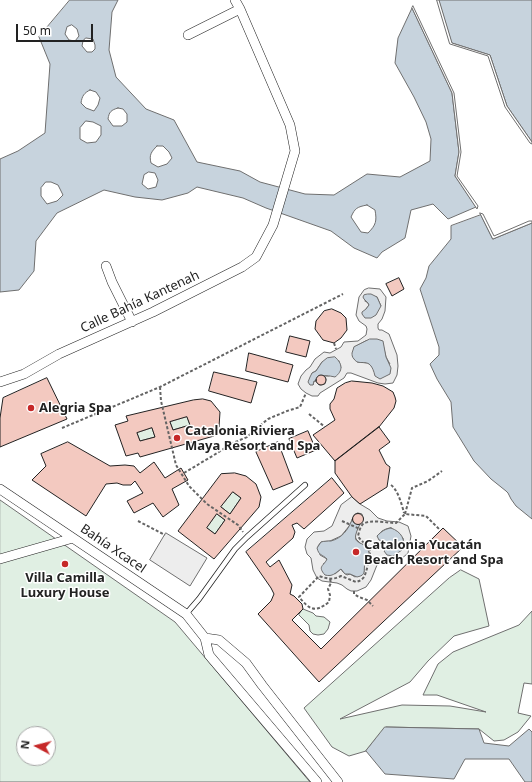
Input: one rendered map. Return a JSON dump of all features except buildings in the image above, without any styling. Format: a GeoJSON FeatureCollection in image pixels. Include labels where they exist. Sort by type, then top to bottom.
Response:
{"type":"FeatureCollection","features":[{"type":"Feature","properties":{"kind":"street"},"geometry":{"type":"LineString","coordinates":[[188,35],[240,9],[235,0]]}},
{"type":"Feature","properties":{"kind":"street","name":"Calle Bahía Kantenah"},"geometry":{"type":"LineString","coordinates":[[0,382],[24,374],[59,354],[132,322],[242,267],[256,257],[273,225],[295,151],[290,125],[240,9]]}},
{"type":"Feature","properties":{"kind":"street"},"geometry":{"type":"LineString","coordinates":[[106,266],[112,282],[132,322]]}},
{"type":"Feature","properties":{"kind":"street","name":"Bahía Xcacel"},"geometry":{"type":"LineString","coordinates":[[0,489],[186,614],[205,638],[209,655],[317,782]]}},
{"type":"Feature","properties":{"kind":"street"},"geometry":{"type":"LineString","coordinates":[[0,560],[73,538]]}},
{"type":"Feature","properties":{"kind":"street"},"geometry":{"type":"LineString","coordinates":[[205,638],[219,640],[246,663],[338,782]]}},
{"type":"Feature","properties":{"kind":"lane"},"geometry":{"type":"LineString","coordinates":[[186,614],[200,599],[235,549],[305,485]]}},
{"type":"Feature","properties":{"kind":"path"},"geometry":{"type":"LineString","coordinates":[[62,428],[160,387],[343,294]]}},
{"type":"Feature","properties":{"kind":"path"},"geometry":{"type":"LineString","coordinates":[[334,343],[336,349]]}},
{"type":"Feature","properties":{"kind":"path"},"geometry":{"type":"LineString","coordinates":[[160,387],[161,401],[176,465],[189,486],[207,504],[238,525],[247,537]]}},
{"type":"Feature","properties":{"kind":"path"},"geometry":{"type":"LineString","coordinates":[[184,473],[233,443],[247,437],[268,419],[300,407],[306,393]]}},
{"type":"Feature","properties":{"kind":"path"},"geometry":{"type":"LineString","coordinates":[[309,414],[325,427]]}},
{"type":"Feature","properties":{"kind":"path"},"geometry":{"type":"LineString","coordinates":[[330,579],[328,589],[330,595],[329,602],[317,609],[306,606],[299,597],[319,576],[325,578],[330,579],[333,580],[341,576],[356,582],[363,579],[367,572],[371,551],[367,545],[360,540],[358,536],[359,529],[364,523],[370,521],[396,523],[405,514],[412,488],[428,481],[442,471]]}},
{"type":"Feature","properties":{"kind":"path"},"geometry":{"type":"LineString","coordinates":[[391,485],[394,487],[405,514]]}},
{"type":"Feature","properties":{"kind":"path"},"geometry":{"type":"LineString","coordinates":[[405,514],[426,516],[439,529]]}},
{"type":"Feature","properties":{"kind":"path"},"geometry":{"type":"LineString","coordinates":[[138,521],[165,535]]}},
{"type":"Feature","properties":{"kind":"path"},"geometry":{"type":"LineString","coordinates":[[342,521],[359,529]]}},
{"type":"Feature","properties":{"kind":"path"},"geometry":{"type":"LineString","coordinates":[[354,591],[354,594],[367,600],[373,606]]}},
{"type":"Feature","properties":{"kind":"green space"},"geometry":{"type":"Polygon","coordinates":[[[187,417],[190,425],[173,430],[170,422],[187,417]]]}},
{"type":"Feature","properties":{"kind":"green space"},"geometry":{"type":"Polygon","coordinates":[[[152,428],[155,437],[140,441],[137,433],[152,428]]]}},
{"type":"Feature","properties":{"kind":"green space"},"geometry":{"type":"Polygon","coordinates":[[[233,492],[241,498],[230,514],[221,507],[233,492]]]}},
{"type":"Feature","properties":{"kind":"green space"},"geometry":{"type":"Polygon","coordinates":[[[0,500],[175,622],[310,782],[0,782],[0,500]]]}},
{"type":"Feature","properties":{"kind":"green space"},"geometry":{"type":"Polygon","coordinates":[[[217,514],[225,520],[215,534],[207,528],[217,514]]]}},
{"type":"Feature","properties":{"kind":"green space"},"geometry":{"type":"Polygon","coordinates":[[[461,570],[479,579],[489,626],[454,636],[428,661],[410,682],[340,719],[402,705],[450,706],[486,712],[437,695],[423,695],[438,664],[453,652],[519,625],[532,611],[532,684],[524,683],[518,713],[531,716],[518,732],[504,740],[494,741],[479,729],[386,727],[366,751],[349,756],[332,747],[304,708],[449,578],[461,570]]]}},
{"type":"Feature","properties":{"kind":"green space"},"geometry":{"type":"Polygon","coordinates":[[[303,609],[313,613],[316,616],[324,617],[330,622],[328,629],[324,634],[313,634],[310,631],[309,625],[299,615],[303,609]]]}},
{"type":"Feature","properties":{"kind":"shaded area"},"geometry":{"type":"Polygon","coordinates":[[[70,0],[118,0],[112,12],[109,50],[116,77],[146,109],[174,120],[197,162],[240,171],[260,182],[305,194],[334,195],[367,174],[400,177],[430,161],[431,139],[426,122],[395,63],[398,38],[412,8],[452,93],[459,152],[455,176],[476,207],[448,219],[433,204],[411,210],[405,238],[382,252],[377,258],[354,248],[331,231],[266,208],[243,198],[197,187],[188,193],[162,200],[135,197],[104,190],[57,213],[36,241],[34,271],[19,290],[0,292],[0,159],[18,151],[45,133],[50,64],[39,37],[70,0]],[[72,25],[67,27],[65,34],[69,40],[75,41],[79,36],[77,29],[72,25]],[[86,38],[83,41],[82,46],[87,52],[92,52],[95,49],[93,39],[86,38]],[[90,90],[86,92],[81,103],[86,108],[94,111],[100,98],[96,92],[90,90]],[[118,108],[110,113],[108,119],[113,126],[122,126],[127,122],[127,114],[123,109],[118,108]],[[86,121],[80,128],[80,139],[87,143],[96,142],[101,135],[101,126],[93,122],[86,121]],[[157,146],[150,156],[151,163],[158,167],[167,164],[172,158],[163,146],[157,146]],[[149,172],[144,175],[142,184],[148,189],[156,187],[158,180],[155,173],[149,172]],[[46,182],[41,188],[41,196],[47,204],[57,201],[63,195],[58,185],[51,182],[46,182]],[[367,205],[359,207],[355,210],[351,217],[361,232],[368,233],[373,228],[375,223],[375,210],[367,205]]]}},
{"type":"Feature","properties":{"kind":"shaded area"},"geometry":{"type":"Polygon","coordinates":[[[439,0],[532,0],[532,142],[507,106],[490,55],[452,43],[439,0]]]}},
{"type":"Feature","properties":{"kind":"shaded area"},"geometry":{"type":"Polygon","coordinates":[[[481,215],[493,239],[532,223],[532,519],[516,506],[508,493],[491,479],[474,461],[453,427],[451,402],[430,364],[439,355],[439,347],[420,289],[426,278],[429,266],[451,239],[451,226],[481,215]]]}},
{"type":"Feature","properties":{"kind":"shaded area"},"geometry":{"type":"Polygon","coordinates":[[[369,288],[380,289],[386,297],[385,311],[378,324],[378,328],[379,330],[389,334],[397,355],[397,375],[393,383],[378,383],[351,373],[347,373],[344,378],[320,393],[318,396],[312,396],[306,393],[298,384],[301,376],[310,367],[315,359],[324,352],[330,353],[341,347],[344,342],[358,341],[366,335],[366,326],[359,321],[356,315],[359,297],[364,290],[369,288]],[[377,297],[365,301],[369,305],[366,309],[381,306],[377,297]],[[366,341],[354,348],[357,362],[368,363],[373,368],[390,364],[386,357],[382,341],[366,341]],[[339,361],[322,362],[316,371],[312,373],[313,385],[314,381],[320,385],[325,384],[326,379],[324,376],[329,376],[341,368],[339,361]]]}},
{"type":"Feature","properties":{"kind":"shaded area"},"geometry":{"type":"Polygon","coordinates":[[[368,294],[377,297],[381,306],[376,315],[371,318],[365,318],[362,312],[369,305],[363,297],[364,295],[368,294]]]}},
{"type":"Feature","properties":{"kind":"shaded area"},"geometry":{"type":"Polygon","coordinates":[[[370,339],[383,341],[386,357],[391,368],[390,374],[380,379],[375,376],[373,369],[368,363],[356,361],[352,356],[354,347],[370,339]]]}},
{"type":"Feature","properties":{"kind":"shaded area"},"geometry":{"type":"Polygon","coordinates":[[[335,357],[341,365],[341,370],[338,375],[335,377],[321,376],[314,381],[313,385],[310,385],[308,382],[312,373],[316,371],[322,362],[327,358],[335,357]]]}},
{"type":"Feature","properties":{"kind":"shaded area"},"geometry":{"type":"Polygon","coordinates":[[[352,497],[378,518],[387,521],[399,522],[408,526],[411,536],[408,553],[399,561],[382,561],[377,565],[371,580],[366,587],[357,591],[351,591],[337,583],[322,581],[317,578],[313,570],[311,558],[307,554],[305,547],[307,539],[314,532],[324,531],[332,526],[341,505],[352,497]],[[358,513],[354,515],[350,525],[341,536],[330,541],[321,542],[318,546],[320,555],[327,559],[323,564],[335,574],[341,569],[347,575],[350,574],[355,577],[364,572],[365,561],[369,554],[369,549],[356,539],[356,531],[363,519],[362,514],[358,513]],[[391,528],[382,531],[377,536],[389,543],[389,546],[385,549],[404,544],[403,538],[391,528]]]}},
{"type":"Feature","properties":{"kind":"shaded area"},"geometry":{"type":"Polygon","coordinates":[[[352,520],[354,523],[360,524],[356,540],[367,548],[369,553],[365,562],[364,572],[362,575],[357,577],[350,574],[345,574],[341,569],[332,575],[325,575],[321,568],[327,559],[320,554],[317,548],[321,542],[335,540],[341,536],[349,527],[352,520]]]}},
{"type":"Feature","properties":{"kind":"shaded area"},"geometry":{"type":"Polygon","coordinates":[[[391,528],[400,534],[404,543],[402,550],[393,556],[387,555],[384,551],[389,546],[389,543],[379,540],[377,536],[384,530],[391,528]]]}},
{"type":"Feature","properties":{"kind":"shaded area"},"geometry":{"type":"Polygon","coordinates":[[[166,533],[207,558],[190,586],[150,560],[166,533]]]}},
{"type":"Feature","properties":{"kind":"shaded area"},"geometry":{"type":"Polygon","coordinates":[[[385,727],[479,729],[484,743],[509,746],[529,729],[532,732],[532,782],[525,782],[509,759],[465,759],[454,779],[385,774],[366,751],[385,727]]]}},
{"type":"Feature","properties":{"kind":"pier"},"geometry":{"type":"Polygon","coordinates":[[[437,0],[439,0],[452,43],[490,55],[507,106],[532,144],[505,107],[488,56],[450,44],[437,0]]]}},
{"type":"Feature","properties":{"kind":"pier"},"geometry":{"type":"Polygon","coordinates":[[[413,6],[454,93],[461,152],[457,176],[478,206],[477,209],[455,176],[459,152],[452,93],[412,8],[413,6]]]}},
{"type":"Feature","properties":{"kind":"pier"},"geometry":{"type":"Polygon","coordinates":[[[480,213],[483,214],[494,236],[529,221],[532,221],[532,223],[493,239],[480,213]]]}},
{"type":"Feature","properties":{"kind":"place","name":"Alegria Spa"},"geometry":{"type":"Point","coordinates":[31,408]}},
{"type":"Feature","properties":{"kind":"place","name":"Catalonia Riviera Maya Resort and Spa"},"geometry":{"type":"Point","coordinates":[177,438]}},
{"type":"Feature","properties":{"kind":"place","name":"Catalonia Yucatán Beach Resort and Spa"},"geometry":{"type":"Point","coordinates":[356,552]}},
{"type":"Feature","properties":{"kind":"place","name":"Villa Camilla Luxury House"},"geometry":{"type":"Point","coordinates":[65,564]}}]}
